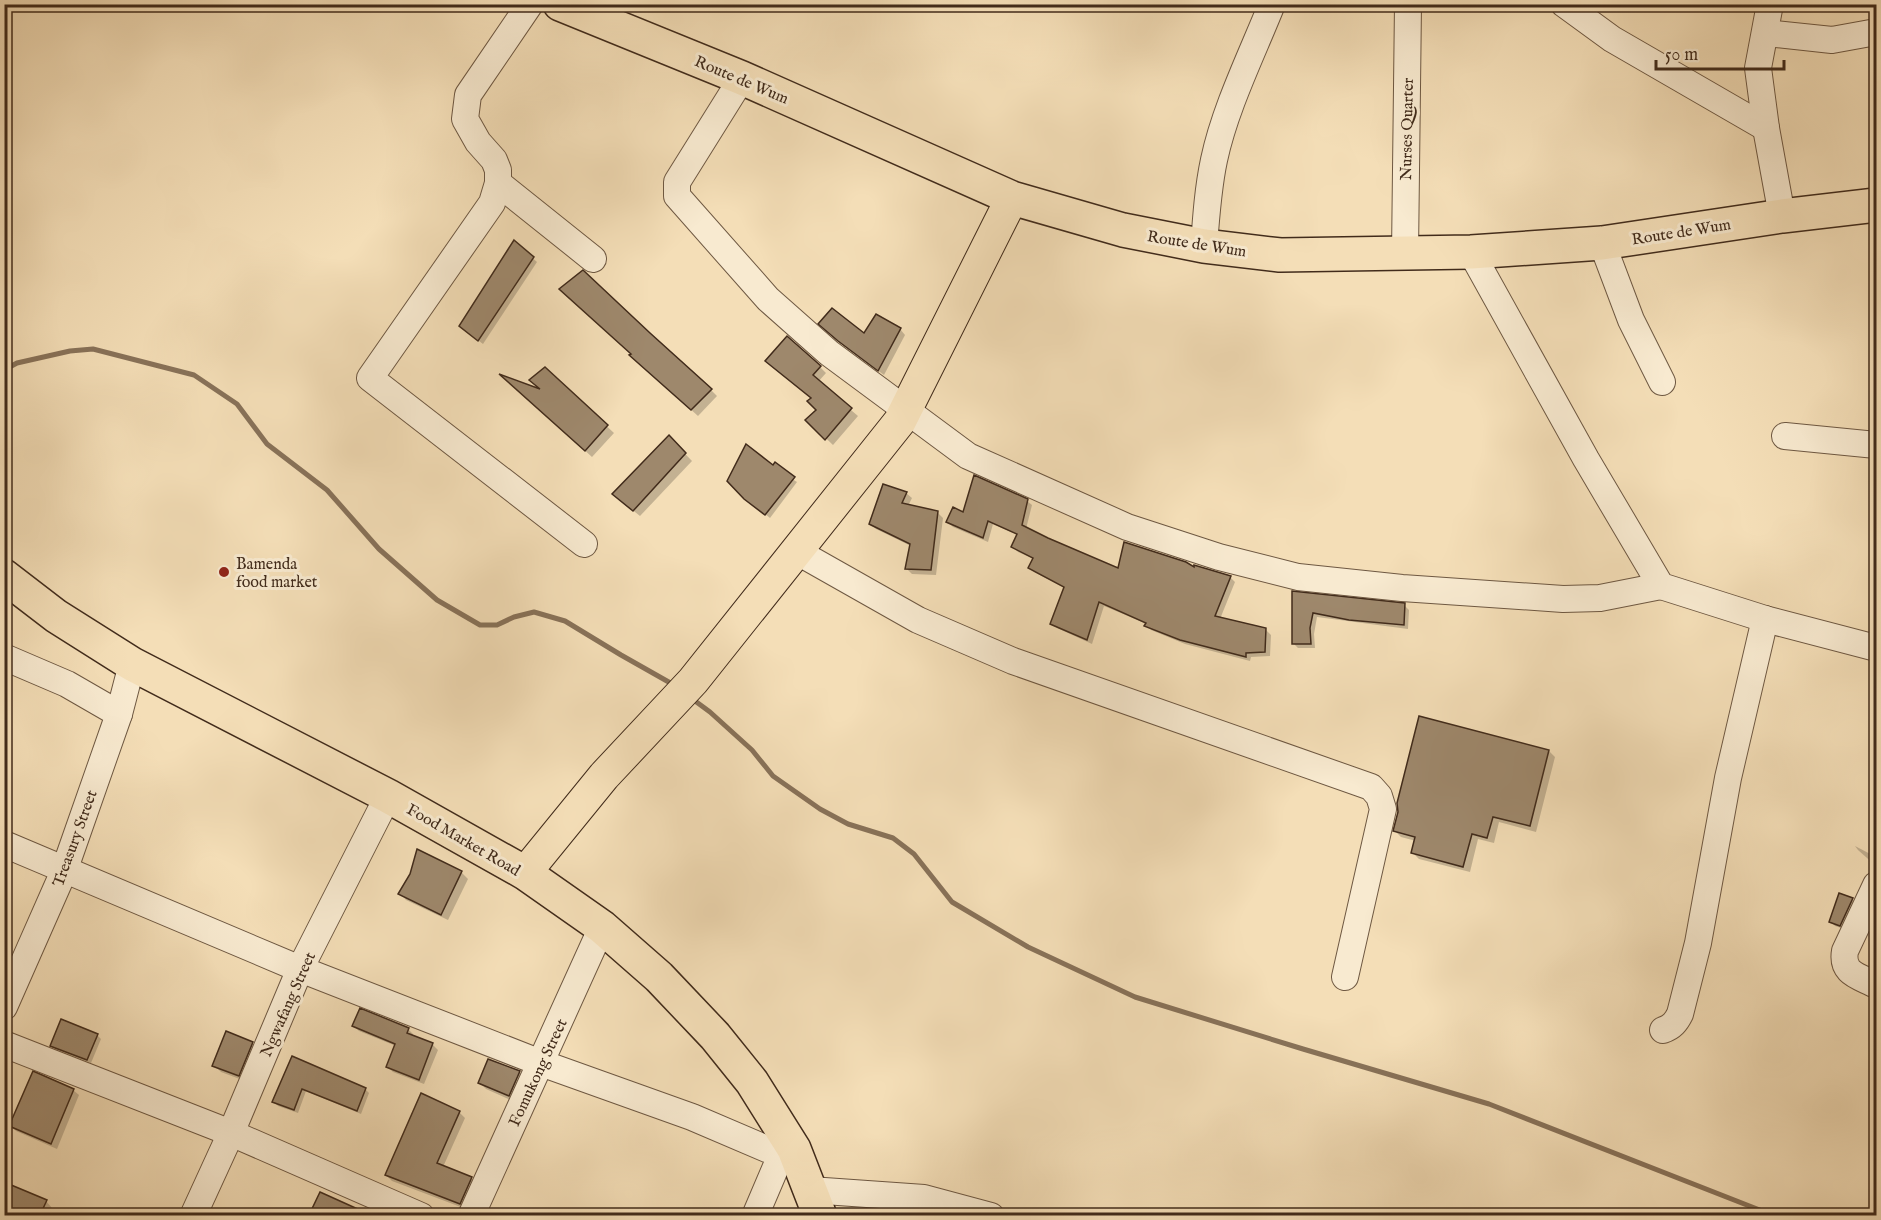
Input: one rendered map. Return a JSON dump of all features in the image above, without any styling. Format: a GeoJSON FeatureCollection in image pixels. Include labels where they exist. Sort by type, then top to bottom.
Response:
{"type":"FeatureCollection","features":[{"type":"Feature","properties":{"kind":"highway","name":"Route de Wum"},"geometry":{"type":"LineString","coordinates":[[560,4],[742,78],[1012,198],[1123,230],[1204,246],[1280,255],[1471,252],[1602,243],[1782,216],[1876,205]]}},
{"type":"Feature","properties":{"kind":"highway","name":"Food Market Road"},"geometry":{"type":"LineString","coordinates":[[4,576],[56,616],[132,664],[388,796],[525,873],[602,927],[659,977],[715,1036],[752,1082],[815,1203]]}},
{"type":"Feature","properties":{"kind":"main road"},"geometry":{"type":"LineString","coordinates":[[525,873],[604,776],[684,691],[900,421],[1012,198]]}},
{"type":"Feature","properties":{"kind":"street"},"geometry":{"type":"LineString","coordinates":[[530,4],[468,95],[465,119],[478,142],[494,160],[498,170],[498,183],[492,203],[370,378],[584,544]]}},
{"type":"Feature","properties":{"kind":"street"},"geometry":{"type":"LineString","coordinates":[[1204,246],[1208,190],[1215,157],[1226,119],[1272,4]]}},
{"type":"Feature","properties":{"kind":"street","name":"Nurses Quarter"},"geometry":{"type":"LineString","coordinates":[[1405,253],[1408,4]]}},
{"type":"Feature","properties":{"kind":"street"},"geometry":{"type":"LineString","coordinates":[[1564,4],[1612,39],[1766,128]]}},
{"type":"Feature","properties":{"kind":"street"},"geometry":{"type":"LineString","coordinates":[[1770,4],[1758,68],[1782,216]]}},
{"type":"Feature","properties":{"kind":"street"},"geometry":{"type":"LineString","coordinates":[[1766,33],[1832,40],[1876,32]]}},
{"type":"Feature","properties":{"kind":"street"},"geometry":{"type":"LineString","coordinates":[[742,78],[677,182],[677,196],[768,299],[829,353],[968,456],[1127,527],[1219,556],[1298,576],[1402,588],[1563,599],[1600,598],[1661,586],[1765,619],[1876,648]]}},
{"type":"Feature","properties":{"kind":"street"},"geometry":{"type":"LineString","coordinates":[[498,183],[593,259]]}},
{"type":"Feature","properties":{"kind":"street"},"geometry":{"type":"LineString","coordinates":[[1602,243],[1631,320],[1662,382]]}},
{"type":"Feature","properties":{"kind":"street"},"geometry":{"type":"LineString","coordinates":[[1471,252],[1661,586]]}},
{"type":"Feature","properties":{"kind":"street"},"geometry":{"type":"LineString","coordinates":[[1785,436],[1876,445]]}},
{"type":"Feature","properties":{"kind":"street"},"geometry":{"type":"LineString","coordinates":[[796,551],[918,620],[1013,661],[1371,787],[1379,796],[1383,809],[1345,977]]}},
{"type":"Feature","properties":{"kind":"street"},"geometry":{"type":"LineString","coordinates":[[1663,1030],[1675,1023],[1680,1014],[1698,943],[1728,778],[1765,619]]}},
{"type":"Feature","properties":{"kind":"street"},"geometry":{"type":"LineString","coordinates":[[4,657],[67,684],[119,714]]}},
{"type":"Feature","properties":{"kind":"street","name":"Treasury Street"},"geometry":{"type":"LineString","coordinates":[[4,1007],[64,871],[119,714],[132,664]]}},
{"type":"Feature","properties":{"kind":"street","name":"Ngwafang Street"},"geometry":{"type":"LineString","coordinates":[[193,1215],[231,1133],[300,969],[388,796]]}},
{"type":"Feature","properties":{"kind":"street"},"geometry":{"type":"LineString","coordinates":[[4,844],[300,969],[541,1063],[788,1152],[755,1215]]}},
{"type":"Feature","properties":{"kind":"street"},"geometry":{"type":"LineString","coordinates":[[1876,885],[1845,951],[1844,959],[1844,965],[1849,970],[1876,986]]}},
{"type":"Feature","properties":{"kind":"street","name":"Fomukong Street"},"geometry":{"type":"LineString","coordinates":[[471,1215],[602,927]]}},
{"type":"Feature","properties":{"kind":"street"},"geometry":{"type":"LineString","coordinates":[[4,1044],[231,1133],[421,1215]]}},
{"type":"Feature","properties":{"kind":"street"},"geometry":{"type":"LineString","coordinates":[[815,1203],[924,1198],[991,1215]]}},
{"type":"Feature","properties":{"kind":"building"},"geometry":{"type":"Polygon","coordinates":[[[514,240],[534,257],[478,341],[459,326],[514,240]]]}},
{"type":"Feature","properties":{"kind":"building"},"geometry":{"type":"Polygon","coordinates":[[[583,270],[712,389],[691,410],[559,289],[583,270]]]}},
{"type":"Feature","properties":{"kind":"building"},"geometry":{"type":"Polygon","coordinates":[[[832,308],[864,333],[876,314],[901,328],[878,371],[818,324],[832,308]]]}},
{"type":"Feature","properties":{"kind":"building"},"geometry":{"type":"Polygon","coordinates":[[[787,336],[821,366],[813,375],[852,408],[825,440],[805,420],[816,410],[807,401],[811,398],[765,361],[787,336]]]}},
{"type":"Feature","properties":{"kind":"building"},"geometry":{"type":"Polygon","coordinates":[[[545,367],[608,425],[585,451],[499,374],[540,389],[529,380],[545,367]]]}},
{"type":"Feature","properties":{"kind":"building"},"geometry":{"type":"Polygon","coordinates":[[[669,435],[686,453],[633,511],[612,494],[669,435]]]}},
{"type":"Feature","properties":{"kind":"building"},"geometry":{"type":"Polygon","coordinates":[[[746,444],[773,465],[775,462],[795,477],[765,515],[744,499],[727,481],[746,444]]]}},
{"type":"Feature","properties":{"kind":"building"},"geometry":{"type":"Polygon","coordinates":[[[974,475],[1028,499],[1022,525],[1118,568],[1124,542],[1186,562],[1194,567],[1194,565],[1231,576],[1215,616],[1266,628],[1265,652],[1246,653],[1246,657],[1180,640],[1144,626],[1146,623],[1099,602],[1087,640],[1050,624],[1064,587],[1028,568],[1033,558],[1011,547],[1017,534],[988,521],[983,538],[946,522],[953,507],[963,512],[974,475]]]}},
{"type":"Feature","properties":{"kind":"building"},"geometry":{"type":"Polygon","coordinates":[[[883,484],[907,492],[902,503],[938,511],[931,570],[905,569],[910,544],[869,524],[883,484]]]}},
{"type":"Feature","properties":{"kind":"building"},"geometry":{"type":"Polygon","coordinates":[[[1292,591],[1405,603],[1404,625],[1349,620],[1313,613],[1310,628],[1311,644],[1292,644],[1292,591]]]}},
{"type":"Feature","properties":{"kind":"building"},"geometry":{"type":"Polygon","coordinates":[[[1419,716],[1549,750],[1530,826],[1493,817],[1487,838],[1472,834],[1463,867],[1411,853],[1415,837],[1393,831],[1398,812],[1397,803],[1419,716]]]}},
{"type":"Feature","properties":{"kind":"building"},"geometry":{"type":"Polygon","coordinates":[[[417,849],[462,871],[441,915],[398,894],[410,874],[417,849]]]}},
{"type":"Feature","properties":{"kind":"building"},"geometry":{"type":"Polygon","coordinates":[[[1839,893],[1853,898],[1840,926],[1829,922],[1839,893]]]}},
{"type":"Feature","properties":{"kind":"building"},"geometry":{"type":"Polygon","coordinates":[[[360,1008],[409,1028],[407,1033],[433,1043],[419,1080],[386,1067],[395,1044],[352,1026],[360,1008]]]}},
{"type":"Feature","properties":{"kind":"building"},"geometry":{"type":"Polygon","coordinates":[[[61,1019],[98,1034],[87,1060],[50,1046],[61,1019]]]}},
{"type":"Feature","properties":{"kind":"building"},"geometry":{"type":"Polygon","coordinates":[[[226,1031],[253,1042],[239,1076],[212,1066],[226,1031]]]}},
{"type":"Feature","properties":{"kind":"building"},"geometry":{"type":"Polygon","coordinates":[[[292,1056],[366,1088],[357,1111],[302,1089],[294,1110],[272,1102],[292,1056]]]}},
{"type":"Feature","properties":{"kind":"building"},"geometry":{"type":"Polygon","coordinates":[[[488,1059],[520,1071],[509,1096],[478,1083],[488,1059]]]}},
{"type":"Feature","properties":{"kind":"building"},"geometry":{"type":"Polygon","coordinates":[[[33,1071],[74,1089],[51,1144],[9,1126],[33,1071]]]}},
{"type":"Feature","properties":{"kind":"building"},"geometry":{"type":"Polygon","coordinates":[[[421,1093],[460,1111],[437,1163],[472,1177],[460,1204],[385,1175],[421,1093]]]}},
{"type":"Feature","properties":{"kind":"building"},"geometry":{"type":"Polygon","coordinates":[[[4,1182],[47,1200],[40,1215],[4,1215],[4,1182]]]}},
{"type":"Feature","properties":{"kind":"building"},"geometry":{"type":"Polygon","coordinates":[[[320,1192],[371,1215],[309,1215],[320,1192]]]}},
{"type":"Feature","properties":{"kind":"waterway"},"geometry":{"type":"LineString","coordinates":[[4,370],[17,363],[70,351],[93,349],[194,375],[237,404],[267,444],[327,490],[379,549],[437,600],[480,625],[497,625],[514,617],[534,612],[565,621],[674,685]]}},
{"type":"Feature","properties":{"kind":"waterway"},"geometry":{"type":"LineString","coordinates":[[691,698],[752,750],[773,776],[820,809],[848,824],[893,838],[914,854],[952,902],[1028,947],[1135,997],[1489,1104],[1775,1216]]}},
{"type":"Feature","properties":{"kind":"place","name":"Bamenda food market"},"geometry":{"type":"Point","coordinates":[224,572]}}]}
